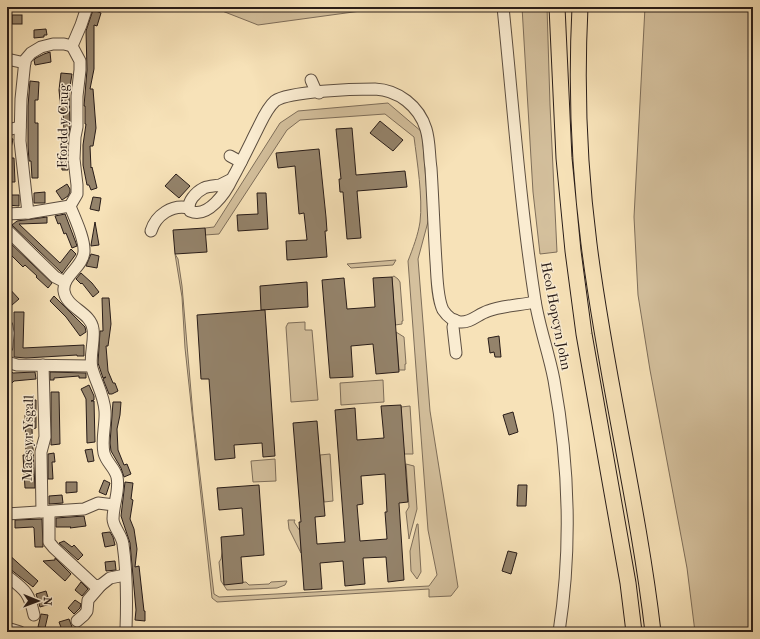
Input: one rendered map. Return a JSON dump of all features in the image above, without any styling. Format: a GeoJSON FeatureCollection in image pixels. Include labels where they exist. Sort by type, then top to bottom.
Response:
{"type":"FeatureCollection","features":[{"type":"Feature","properties":{"kind":"highway"},"geometry":{"type":"LineString","coordinates":[[559,7],[559,60],[564,158],[573,251],[584,334],[628,583],[634,632]]}},
{"type":"Feature","properties":{"kind":"highway"},"geometry":{"type":"LineString","coordinates":[[580,10],[578,81],[581,149],[589,244],[647,580],[653,632]]}},
{"type":"Feature","properties":{"kind":"street"},"geometry":{"type":"LineString","coordinates":[[28,213],[20,141],[25,60],[31,52],[41,47],[53,44],[72,46],[87,7]]}},
{"type":"Feature","properties":{"kind":"street","name":"Heol Hopcyn John"},"geometry":{"type":"LineString","coordinates":[[502,7],[524,220],[535,302],[554,378],[564,446],[567,531],[559,632]]}},
{"type":"Feature","properties":{"kind":"street","name":"Ffordd y Crug"},"geometry":{"type":"LineString","coordinates":[[70,206],[77,194],[78,185],[74,159],[77,127],[77,96],[80,70],[80,61],[72,46]]}},
{"type":"Feature","properties":{"kind":"street"},"geometry":{"type":"LineString","coordinates":[[7,59],[25,63]]}},
{"type":"Feature","properties":{"kind":"street"},"geometry":{"type":"LineString","coordinates":[[311,80],[318,93]]}},
{"type":"Feature","properties":{"kind":"street"},"geometry":{"type":"LineString","coordinates":[[151,231],[158,219],[167,211],[179,207],[189,208],[190,211],[197,213],[212,206],[225,193],[266,113],[274,102],[288,95],[354,89],[382,89],[399,95],[415,108],[426,128],[438,282],[443,309],[451,318],[460,322],[469,321],[491,310],[535,302]]}},
{"type":"Feature","properties":{"kind":"street"},"geometry":{"type":"LineString","coordinates":[[7,130],[20,128]]}},
{"type":"Feature","properties":{"kind":"street"},"geometry":{"type":"LineString","coordinates":[[230,156],[241,162]]}},
{"type":"Feature","properties":{"kind":"street"},"geometry":{"type":"LineString","coordinates":[[189,208],[191,200],[198,191],[223,184],[232,179]]}},
{"type":"Feature","properties":{"kind":"street"},"geometry":{"type":"LineString","coordinates":[[7,214],[28,213],[70,206],[84,243],[84,253],[78,266],[65,282],[64,291],[67,299],[89,319],[93,328],[91,366],[103,397],[105,412],[103,438],[104,454],[117,475],[119,487],[114,504],[113,521],[123,542],[127,602],[126,629]]}},
{"type":"Feature","properties":{"kind":"street"},"geometry":{"type":"LineString","coordinates":[[7,230],[55,277],[65,282]]}},
{"type":"Feature","properties":{"kind":"street"},"geometry":{"type":"LineString","coordinates":[[455,320],[452,327],[456,353]]}},
{"type":"Feature","properties":{"kind":"street"},"geometry":{"type":"LineString","coordinates":[[7,326],[7,347]]}},
{"type":"Feature","properties":{"kind":"street"},"geometry":{"type":"LineString","coordinates":[[7,362],[17,365],[91,366]]}},
{"type":"Feature","properties":{"kind":"street","name":"Maes yr Ysgall"},"geometry":{"type":"LineString","coordinates":[[43,365],[45,437],[41,452],[49,542],[95,586],[101,585]]}},
{"type":"Feature","properties":{"kind":"street"},"geometry":{"type":"LineString","coordinates":[[7,514],[84,509],[98,503],[114,504]]}},
{"type":"Feature","properties":{"kind":"street"},"geometry":{"type":"LineString","coordinates":[[77,621],[87,611],[88,600],[101,585],[110,578],[125,575]]}},
{"type":"Feature","properties":{"kind":"street"},"geometry":{"type":"LineString","coordinates":[[7,576],[23,588],[30,598],[34,615]]}},
{"type":"Feature","properties":{"kind":"street"},"geometry":{"type":"LineString","coordinates":[[7,628],[20,632]]}},
{"type":"Feature","properties":{"kind":"shaded area"},"geometry":{"type":"Polygon","coordinates":[[[212,7],[390,7],[258,25],[212,7]]]}},
{"type":"Feature","properties":{"kind":"shaded area"},"geometry":{"type":"Polygon","coordinates":[[[522,7],[547,7],[557,252],[540,254],[533,192],[522,7]]]}},
{"type":"Feature","properties":{"kind":"shaded area"},"geometry":{"type":"Polygon","coordinates":[[[645,7],[753,7],[753,632],[695,632],[687,568],[650,370],[638,295],[634,217],[645,7]]]}},
{"type":"Feature","properties":{"kind":"shaded area"},"geometry":{"type":"Polygon","coordinates":[[[388,103],[422,132],[429,218],[418,259],[430,411],[458,587],[451,596],[429,597],[429,589],[217,602],[212,598],[185,348],[182,297],[175,254],[178,259],[182,286],[193,415],[214,594],[219,597],[429,586],[437,575],[428,530],[408,261],[418,232],[421,212],[414,137],[385,114],[300,120],[287,130],[219,234],[205,235],[205,228],[214,227],[280,123],[298,111],[388,103]]]}},
{"type":"Feature","properties":{"kind":"shaded area"},"geometry":{"type":"Polygon","coordinates":[[[396,260],[393,265],[351,268],[347,264],[396,260]]]}},
{"type":"Feature","properties":{"kind":"shaded area"},"geometry":{"type":"Polygon","coordinates":[[[394,276],[400,282],[403,321],[402,324],[395,325],[392,277],[394,276]]]}},
{"type":"Feature","properties":{"kind":"shaded area"},"geometry":{"type":"Polygon","coordinates":[[[305,322],[305,330],[312,330],[318,400],[291,402],[286,327],[288,323],[305,322]]]}},
{"type":"Feature","properties":{"kind":"shaded area"},"geometry":{"type":"Polygon","coordinates":[[[396,332],[404,337],[405,370],[399,370],[396,332]]]}},
{"type":"Feature","properties":{"kind":"shaded area"},"geometry":{"type":"Polygon","coordinates":[[[383,380],[384,402],[341,405],[340,383],[383,380]]]}},
{"type":"Feature","properties":{"kind":"shaded area"},"geometry":{"type":"Polygon","coordinates":[[[410,406],[413,454],[404,454],[401,407],[410,406]]]}},
{"type":"Feature","properties":{"kind":"shaded area"},"geometry":{"type":"Polygon","coordinates":[[[330,454],[333,501],[324,502],[320,455],[330,454]]]}},
{"type":"Feature","properties":{"kind":"shaded area"},"geometry":{"type":"Polygon","coordinates":[[[275,459],[276,481],[253,482],[251,461],[275,459]]]}},
{"type":"Feature","properties":{"kind":"shaded area"},"geometry":{"type":"Polygon","coordinates":[[[406,464],[414,466],[417,509],[409,539],[406,512],[409,507],[406,464]]]}},
{"type":"Feature","properties":{"kind":"shaded area"},"geometry":{"type":"Polygon","coordinates":[[[288,520],[295,520],[294,522],[300,531],[301,553],[289,529],[288,520]]]}},
{"type":"Feature","properties":{"kind":"shaded area"},"geometry":{"type":"Polygon","coordinates":[[[417,524],[421,572],[417,579],[411,571],[410,551],[417,524]]]}},
{"type":"Feature","properties":{"kind":"shaded area"},"geometry":{"type":"Polygon","coordinates":[[[223,548],[226,584],[246,582],[249,585],[287,581],[285,585],[277,588],[227,590],[221,581],[219,562],[223,548]]]}},
{"type":"Feature","properties":{"kind":"building"},"geometry":{"type":"Polygon","coordinates":[[[93,10],[101,13],[97,26],[94,25],[94,69],[90,89],[93,89],[96,128],[93,146],[90,146],[91,168],[92,167],[97,188],[91,190],[89,185],[87,185],[83,165],[83,145],[86,124],[84,106],[87,70],[86,31],[93,10]]]}},
{"type":"Feature","properties":{"kind":"building"},"geometry":{"type":"Polygon","coordinates":[[[12,15],[22,15],[22,24],[12,24],[12,15]]]}},
{"type":"Feature","properties":{"kind":"building"},"geometry":{"type":"Polygon","coordinates":[[[46,29],[47,35],[44,35],[44,37],[34,38],[34,30],[46,29]]]}},
{"type":"Feature","properties":{"kind":"building"},"geometry":{"type":"Polygon","coordinates":[[[50,52],[51,62],[35,65],[34,60],[36,58],[50,52]]]}},
{"type":"Feature","properties":{"kind":"building"},"geometry":{"type":"Polygon","coordinates":[[[61,73],[72,74],[69,93],[70,126],[67,159],[68,170],[62,170],[61,144],[64,132],[63,110],[61,110],[59,90],[61,73]]]}},
{"type":"Feature","properties":{"kind":"building"},"geometry":{"type":"Polygon","coordinates":[[[30,81],[39,82],[38,100],[35,100],[35,123],[38,123],[38,178],[32,178],[31,161],[29,161],[28,106],[30,81]]]}},
{"type":"Feature","properties":{"kind":"building"},"geometry":{"type":"Polygon","coordinates":[[[380,121],[403,140],[393,151],[370,133],[380,121]]]}},
{"type":"Feature","properties":{"kind":"building"},"geometry":{"type":"Polygon","coordinates":[[[352,128],[356,175],[405,171],[407,187],[357,191],[361,238],[347,239],[343,192],[340,192],[339,179],[341,179],[336,129],[352,128]]]}},
{"type":"Feature","properties":{"kind":"building"},"geometry":{"type":"Polygon","coordinates":[[[7,137],[13,139],[9,158],[14,158],[15,182],[7,182],[7,137]]]}},
{"type":"Feature","properties":{"kind":"building"},"geometry":{"type":"Polygon","coordinates":[[[319,149],[326,217],[327,231],[325,231],[327,257],[287,260],[286,241],[307,240],[304,213],[299,214],[295,166],[278,168],[276,153],[319,149]]]}},
{"type":"Feature","properties":{"kind":"building"},"geometry":{"type":"Polygon","coordinates":[[[176,174],[190,186],[179,198],[165,186],[176,174]]]}},
{"type":"Feature","properties":{"kind":"building"},"geometry":{"type":"Polygon","coordinates":[[[67,184],[70,192],[68,196],[62,200],[56,191],[67,184]]]}},
{"type":"Feature","properties":{"kind":"building"},"geometry":{"type":"Polygon","coordinates":[[[45,192],[45,203],[34,203],[34,193],[45,192]]]}},
{"type":"Feature","properties":{"kind":"building"},"geometry":{"type":"Polygon","coordinates":[[[257,193],[266,193],[268,229],[238,231],[237,215],[258,214],[257,193]]]}},
{"type":"Feature","properties":{"kind":"building"},"geometry":{"type":"Polygon","coordinates":[[[7,195],[19,195],[19,206],[7,205],[7,195]]]}},
{"type":"Feature","properties":{"kind":"building"},"geometry":{"type":"Polygon","coordinates":[[[93,197],[101,198],[99,211],[90,209],[93,197]]]}},
{"type":"Feature","properties":{"kind":"building"},"geometry":{"type":"Polygon","coordinates":[[[65,214],[77,246],[72,248],[66,233],[64,234],[60,223],[58,224],[55,216],[65,214]]]}},
{"type":"Feature","properties":{"kind":"building"},"geometry":{"type":"Polygon","coordinates":[[[47,217],[47,223],[19,224],[60,263],[71,249],[76,254],[62,273],[12,225],[17,221],[47,217]]]}},
{"type":"Feature","properties":{"kind":"building"},"geometry":{"type":"Polygon","coordinates":[[[95,222],[99,245],[91,246],[91,245],[95,222]]]}},
{"type":"Feature","properties":{"kind":"building"},"geometry":{"type":"Polygon","coordinates":[[[205,228],[207,252],[175,254],[173,230],[205,228]]]}},
{"type":"Feature","properties":{"kind":"building"},"geometry":{"type":"Polygon","coordinates":[[[7,240],[52,283],[48,288],[25,265],[23,267],[7,251],[7,240]]]}},
{"type":"Feature","properties":{"kind":"building"},"geometry":{"type":"Polygon","coordinates":[[[91,254],[99,256],[97,268],[86,266],[91,254]]]}},
{"type":"Feature","properties":{"kind":"building"},"geometry":{"type":"Polygon","coordinates":[[[81,273],[99,292],[93,297],[82,283],[81,284],[76,279],[81,273]]]}},
{"type":"Feature","properties":{"kind":"building"},"geometry":{"type":"Polygon","coordinates":[[[392,277],[399,372],[376,374],[373,344],[351,346],[353,377],[330,378],[322,280],[344,278],[347,309],[375,307],[373,278],[392,277]]]}},
{"type":"Feature","properties":{"kind":"building"},"geometry":{"type":"Polygon","coordinates":[[[307,282],[308,307],[261,310],[260,286],[307,282]]]}},
{"type":"Feature","properties":{"kind":"building"},"geometry":{"type":"Polygon","coordinates":[[[7,286],[19,299],[12,305],[7,300],[7,286]]]}},
{"type":"Feature","properties":{"kind":"building"},"geometry":{"type":"Polygon","coordinates":[[[54,296],[85,327],[86,332],[80,336],[66,317],[50,301],[54,296]]]}},
{"type":"Feature","properties":{"kind":"building"},"geometry":{"type":"Polygon","coordinates":[[[102,298],[109,298],[111,324],[108,346],[106,346],[108,371],[118,391],[112,394],[109,394],[103,379],[106,377],[103,378],[98,363],[100,331],[103,331],[102,298]]]}},
{"type":"Feature","properties":{"kind":"building"},"geometry":{"type":"Polygon","coordinates":[[[265,310],[275,456],[263,457],[262,443],[234,445],[235,458],[215,460],[209,379],[201,379],[197,315],[265,310]]]}},
{"type":"Feature","properties":{"kind":"building"},"geometry":{"type":"Polygon","coordinates":[[[14,312],[24,312],[23,348],[84,345],[84,356],[14,357],[14,312]]]}},
{"type":"Feature","properties":{"kind":"building"},"geometry":{"type":"Polygon","coordinates":[[[499,336],[501,357],[495,357],[494,352],[490,353],[488,338],[499,336]]]}},
{"type":"Feature","properties":{"kind":"building"},"geometry":{"type":"Polygon","coordinates":[[[7,369],[13,373],[35,372],[36,379],[14,381],[7,388],[7,369]]]}},
{"type":"Feature","properties":{"kind":"building"},"geometry":{"type":"Polygon","coordinates":[[[50,372],[86,373],[86,378],[79,378],[79,376],[54,378],[54,380],[50,380],[50,372]]]}},
{"type":"Feature","properties":{"kind":"building"},"geometry":{"type":"Polygon","coordinates":[[[89,385],[94,396],[94,400],[91,401],[94,401],[95,442],[87,443],[86,399],[81,389],[89,385]]]}},
{"type":"Feature","properties":{"kind":"building"},"geometry":{"type":"Polygon","coordinates":[[[51,392],[59,392],[60,444],[51,445],[51,392]]]}},
{"type":"Feature","properties":{"kind":"building"},"geometry":{"type":"Polygon","coordinates":[[[29,400],[36,400],[36,428],[32,429],[35,488],[25,488],[23,455],[26,455],[25,415],[29,415],[29,400]]]}},
{"type":"Feature","properties":{"kind":"building"},"geometry":{"type":"Polygon","coordinates":[[[113,402],[121,402],[117,429],[118,450],[124,465],[127,464],[131,474],[124,477],[121,468],[111,451],[110,443],[113,402]]]}},
{"type":"Feature","properties":{"kind":"building"},"geometry":{"type":"Polygon","coordinates":[[[401,405],[408,502],[399,503],[404,580],[388,582],[386,557],[363,558],[365,584],[345,586],[343,561],[320,563],[322,589],[304,590],[299,522],[301,522],[293,423],[317,421],[325,516],[315,517],[317,544],[345,542],[335,410],[355,408],[357,440],[384,438],[381,406],[401,405]],[[385,474],[361,476],[363,504],[357,505],[360,541],[387,539],[385,512],[387,512],[385,474]]]}},
{"type":"Feature","properties":{"kind":"building"},"geometry":{"type":"Polygon","coordinates":[[[513,412],[518,432],[509,435],[503,415],[513,412]]]}},
{"type":"Feature","properties":{"kind":"building"},"geometry":{"type":"Polygon","coordinates":[[[92,449],[94,461],[88,462],[85,450],[92,449]]]}},
{"type":"Feature","properties":{"kind":"building"},"geometry":{"type":"Polygon","coordinates":[[[54,453],[55,462],[52,462],[53,479],[48,479],[48,454],[54,453]]]}},
{"type":"Feature","properties":{"kind":"building"},"geometry":{"type":"Polygon","coordinates":[[[104,480],[110,483],[106,495],[99,492],[104,480]]]}},
{"type":"Feature","properties":{"kind":"building"},"geometry":{"type":"Polygon","coordinates":[[[66,482],[77,482],[77,492],[66,493],[66,482]]]}},
{"type":"Feature","properties":{"kind":"building"},"geometry":{"type":"Polygon","coordinates":[[[125,482],[133,483],[131,499],[133,500],[130,519],[134,529],[137,549],[135,567],[139,566],[145,621],[135,620],[136,610],[130,543],[121,516],[125,482]]]}},
{"type":"Feature","properties":{"kind":"building"},"geometry":{"type":"Polygon","coordinates":[[[259,485],[264,555],[241,557],[243,583],[224,585],[221,537],[244,535],[242,508],[219,510],[217,488],[259,485]]]}},
{"type":"Feature","properties":{"kind":"building"},"geometry":{"type":"Polygon","coordinates":[[[518,485],[527,485],[526,506],[517,506],[518,485]]]}},
{"type":"Feature","properties":{"kind":"building"},"geometry":{"type":"Polygon","coordinates":[[[62,495],[63,503],[49,504],[49,496],[62,495]]]}},
{"type":"Feature","properties":{"kind":"building"},"geometry":{"type":"Polygon","coordinates":[[[84,516],[86,526],[70,528],[71,527],[56,527],[56,518],[84,516]]]}},
{"type":"Feature","properties":{"kind":"building"},"geometry":{"type":"Polygon","coordinates":[[[42,519],[43,547],[35,547],[34,528],[15,528],[15,520],[42,519]]]}},
{"type":"Feature","properties":{"kind":"building"},"geometry":{"type":"Polygon","coordinates":[[[110,532],[115,545],[105,547],[102,533],[110,532]]]}},
{"type":"Feature","properties":{"kind":"building"},"geometry":{"type":"Polygon","coordinates":[[[64,541],[72,547],[74,545],[83,555],[78,560],[59,543],[64,541]]]}},
{"type":"Feature","properties":{"kind":"building"},"geometry":{"type":"Polygon","coordinates":[[[508,551],[517,553],[511,574],[502,571],[508,551]]]}},
{"type":"Feature","properties":{"kind":"building"},"geometry":{"type":"Polygon","coordinates":[[[7,553],[38,581],[33,587],[10,569],[12,566],[7,562],[7,553]]]}},
{"type":"Feature","properties":{"kind":"building"},"geometry":{"type":"Polygon","coordinates":[[[55,558],[71,574],[65,581],[43,561],[55,560],[55,558]]]}},
{"type":"Feature","properties":{"kind":"building"},"geometry":{"type":"Polygon","coordinates":[[[115,561],[116,570],[106,571],[105,562],[115,561]]]}},
{"type":"Feature","properties":{"kind":"building"},"geometry":{"type":"Polygon","coordinates":[[[81,582],[88,589],[82,596],[75,590],[81,582]]]}},
{"type":"Feature","properties":{"kind":"building"},"geometry":{"type":"Polygon","coordinates":[[[46,591],[50,604],[40,607],[36,594],[46,591]]]}},
{"type":"Feature","properties":{"kind":"building"},"geometry":{"type":"Polygon","coordinates":[[[75,600],[81,604],[80,608],[74,614],[68,608],[75,600]]]}},
{"type":"Feature","properties":{"kind":"building"},"geometry":{"type":"Polygon","coordinates":[[[41,614],[48,615],[45,628],[38,627],[41,614]]]}},
{"type":"Feature","properties":{"kind":"building"},"geometry":{"type":"Polygon","coordinates":[[[69,619],[72,627],[62,630],[59,622],[69,619]]]}}]}
